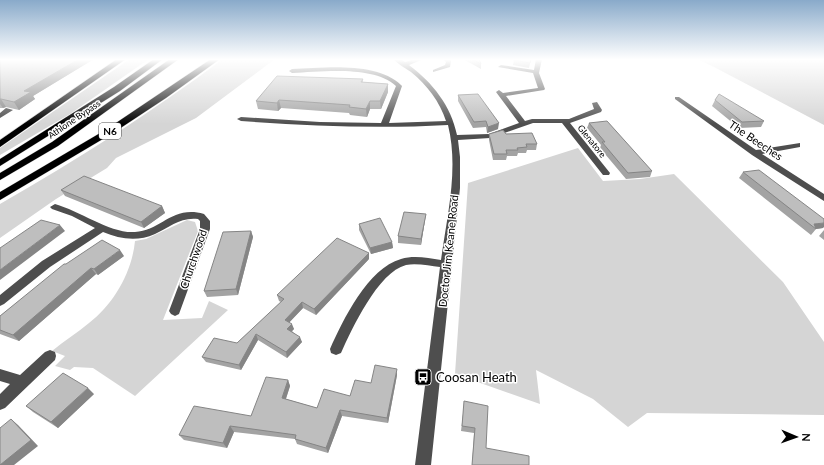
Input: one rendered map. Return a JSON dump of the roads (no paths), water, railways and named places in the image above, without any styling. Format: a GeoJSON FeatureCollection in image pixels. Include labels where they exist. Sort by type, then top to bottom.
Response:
{"type":"FeatureCollection","features":[{"type":"Feature","properties":{"kind":"highway"},"geometry":{"type":"LineString","coordinates":[[0,144],[91,81]]}},
{"type":"Feature","properties":{"kind":"highway","name":"Athlone Bypass"},"geometry":{"type":"LineString","coordinates":[[0,163],[129,81]]}},
{"type":"Feature","properties":{"kind":"highway","name":"Athlone Bypass"},"geometry":{"type":"LineString","coordinates":[[0,177],[55,144],[144,81]]}},
{"type":"Feature","properties":{"kind":"highway","name":"N6"},"geometry":{"type":"LineString","coordinates":[[0,197],[116,127],[187,81]]}},
{"type":"Feature","properties":{"kind":"street"},"geometry":{"type":"LineString","coordinates":[[384,126],[399,86],[395,81]]}},
{"type":"Feature","properties":{"kind":"street","name":"Doctor Jim Keane Road"},"geometry":{"type":"LineString","coordinates":[[423,81],[444,106],[451,122],[456,154],[455,181],[423,465]]}},
{"type":"Feature","properties":{"kind":"street"},"geometry":{"type":"LineString","coordinates":[[524,125],[500,93],[542,89],[539,81]]}},
{"type":"Feature","properties":{"kind":"street","name":"The Beeches"},"geometry":{"type":"LineString","coordinates":[[677,98],[755,154],[824,198]]}},
{"type":"Feature","properties":{"kind":"street","name":"Glenatore"},"geometry":{"type":"LineString","coordinates":[[454,138],[486,136],[535,121],[573,120],[598,110],[595,103]]}},
{"type":"Feature","properties":{"kind":"street"},"geometry":{"type":"LineString","coordinates":[[0,116],[9,110]]}},
{"type":"Feature","properties":{"kind":"street"},"geometry":{"type":"LineString","coordinates":[[241,118],[384,126],[451,122]]}},
{"type":"Feature","properties":{"kind":"street","name":"Glenatore"},"geometry":{"type":"LineString","coordinates":[[564,121],[606,173]]}},
{"type":"Feature","properties":{"kind":"street"},"geometry":{"type":"LineString","coordinates":[[755,154],[797,145]]}},
{"type":"Feature","properties":{"kind":"street","name":"Churchwood"},"geometry":{"type":"LineString","coordinates":[[55,207],[73,212],[102,228],[118,234],[147,234],[179,216],[188,214],[201,216],[204,221],[205,229],[175,311]]}},
{"type":"Feature","properties":{"kind":"street"},"geometry":{"type":"LineString","coordinates":[[0,301],[46,264],[102,228]]}},
{"type":"Feature","properties":{"kind":"street"},"geometry":{"type":"LineString","coordinates":[[336,349],[348,323],[359,306],[382,276],[390,269],[396,265],[407,262],[446,264]]}},
{"type":"Feature","properties":{"kind":"street"},"geometry":{"type":"LineString","coordinates":[[0,403],[50,356]]}},
{"type":"Feature","properties":{"kind":"street"},"geometry":{"type":"LineString","coordinates":[[0,375],[12,378],[21,383]]}},
{"type":"Feature","properties":{"kind":"place","name":"Coosan Heath"},"geometry":{"type":"Point","coordinates":[423,377]}}]}
